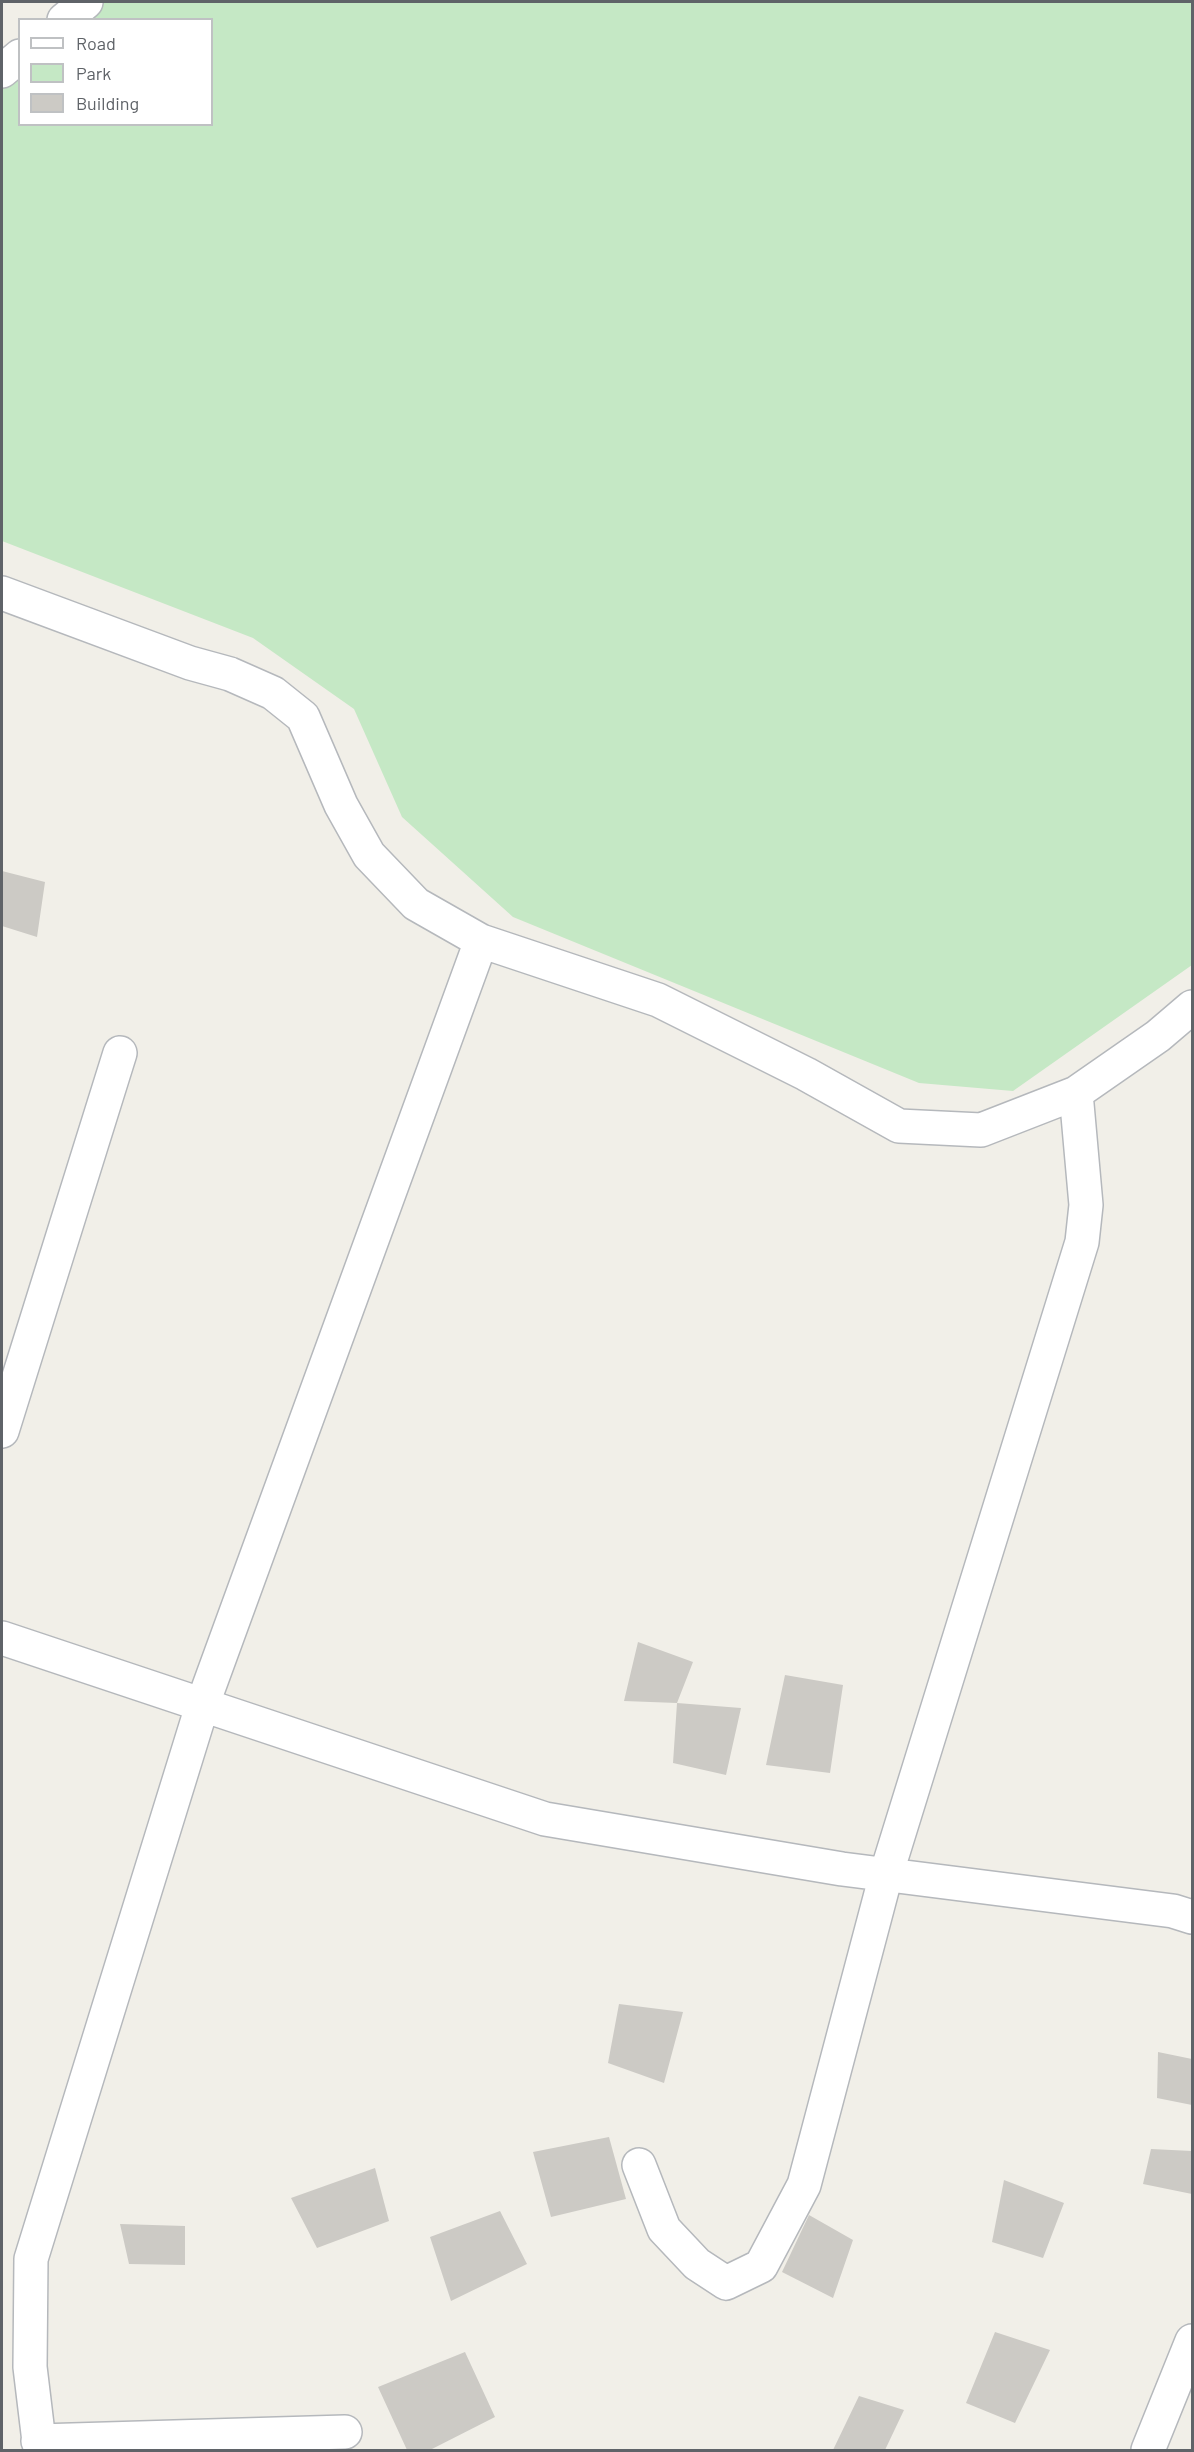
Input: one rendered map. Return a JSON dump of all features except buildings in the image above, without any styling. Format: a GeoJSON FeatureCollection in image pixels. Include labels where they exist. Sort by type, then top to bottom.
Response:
{"type":"FeatureCollection","features":[{"type":"Feature","properties":{"kind":"street"},"geometry":{"type":"LineString","coordinates":[[66,18],[86,2]]}},
{"type":"Feature","properties":{"kind":"street"},"geometry":{"type":"LineString","coordinates":[[2,71],[18,58]]}},
{"type":"Feature","properties":{"kind":"street"},"geometry":{"type":"LineString","coordinates":[[2,593],[190,663],[230,674],[273,693],[303,717],[341,806],[369,855],[416,904],[481,941],[658,1000],[806,1074],[899,1126],[981,1130],[1076,1093],[1158,1036],[1192,1007]]}},
{"type":"Feature","properties":{"kind":"street"},"geometry":{"type":"LineString","coordinates":[[345,2432],[39,2446],[30,2367],[31,2259],[203,1703],[481,941]]}},
{"type":"Feature","properties":{"kind":"street"},"geometry":{"type":"LineString","coordinates":[[2,1431],[120,1053]]}},
{"type":"Feature","properties":{"kind":"street"},"geometry":{"type":"LineString","coordinates":[[639,2165],[664,2229],[697,2265],[726,2283],[761,2266],[804,2185],[886,1875],[1082,1242],[1086,1205],[1076,1093]]}},
{"type":"Feature","properties":{"kind":"street"},"geometry":{"type":"LineString","coordinates":[[2,1638],[203,1703],[544,1819],[886,1875],[1173,1911],[1192,1917]]}},
{"type":"Feature","properties":{"kind":"street"},"geometry":{"type":"LineString","coordinates":[[1148,2451],[1192,2341]]}},
{"type":"Feature","properties":{"kind":"green space"},"geometry":{"type":"Polygon","coordinates":[[[101,2],[1192,2],[1192,965],[1013,1091],[919,1083],[513,917],[402,817],[354,709],[253,638],[2,541],[2,87],[18,72],[18,126],[213,126],[213,18],[80,18],[101,2]]]}}]}
